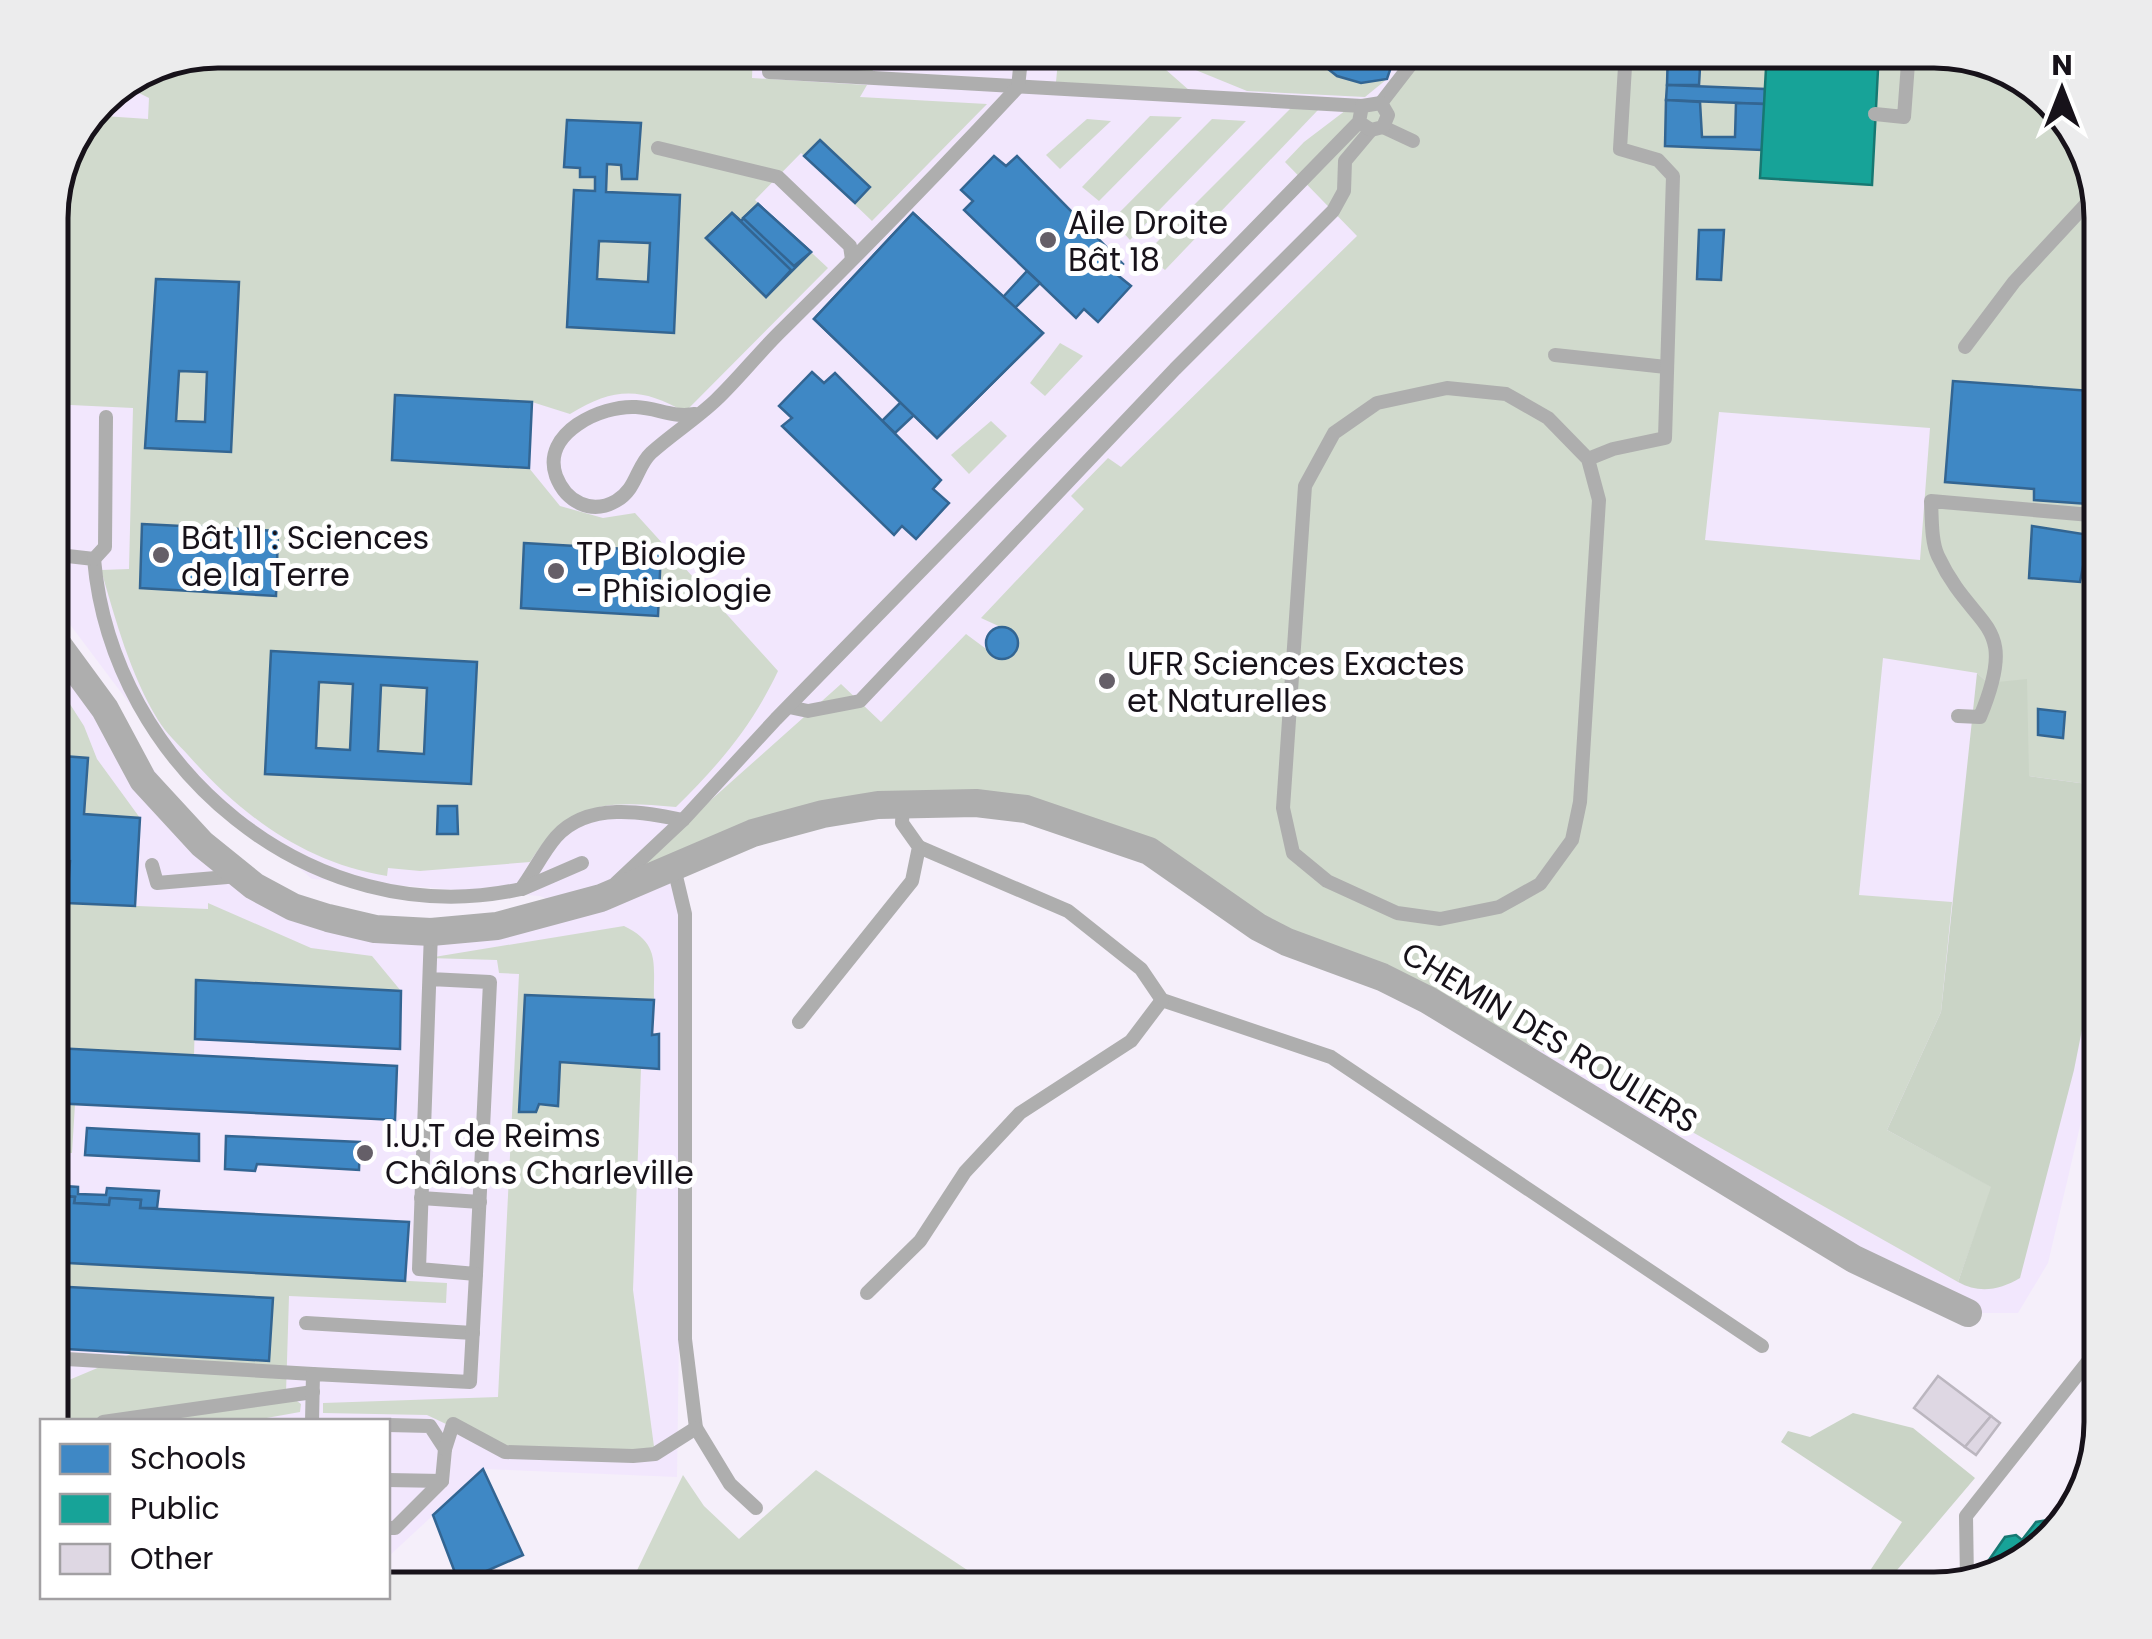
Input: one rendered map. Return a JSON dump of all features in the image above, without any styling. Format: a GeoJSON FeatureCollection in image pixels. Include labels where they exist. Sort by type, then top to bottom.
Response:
{"type":"FeatureCollection","features":[{"type":"Feature","properties":{"kind":"street","name":"CHEMIN DES ROULIERS"},"geometry":{"type":"LineString","coordinates":[[68,658],[96,695],[143,780],[202,844],[240,876],[293,907],[375,928],[431,932],[497,926],[601,898],[770,828],[823,814],[904,804],[976,802],[1026,808],[1149,851],[1258,927],[1428,1000],[1854,1259],[1968,1313]]}},
{"type":"Feature","properties":{"kind":"lane"},"geometry":{"type":"LineString","coordinates":[[768,68],[768,72],[1362,106],[1381,103],[1408,68]]}},
{"type":"Feature","properties":{"kind":"lane"},"geometry":{"type":"LineString","coordinates":[[695,414],[676,418],[637,407],[609,410],[576,425],[561,440],[555,456],[560,484],[572,500],[594,508],[618,500],[636,483],[646,458],[714,402],[1018,87],[1020,68]]}},
{"type":"Feature","properties":{"kind":"lane"},"geometry":{"type":"LineString","coordinates":[[1588,459],[1613,448],[1666,438],[1673,176],[1658,160],[1620,149],[1625,68]]}},
{"type":"Feature","properties":{"kind":"lane"},"geometry":{"type":"LineString","coordinates":[[1875,114],[1904,117],[1908,68]]}},
{"type":"Feature","properties":{"kind":"lane"},"geometry":{"type":"LineString","coordinates":[[601,898],[1371,126],[1388,115],[1381,103]]}},
{"type":"Feature","properties":{"kind":"lane"},"geometry":{"type":"LineString","coordinates":[[1362,106],[1371,126],[1413,142]]}},
{"type":"Feature","properties":{"kind":"lane"},"geometry":{"type":"LineString","coordinates":[[788,707],[808,710],[860,702],[1168,376],[1333,211],[1344,191],[1345,161],[1371,126]]}},
{"type":"Feature","properties":{"kind":"lane"},"geometry":{"type":"LineString","coordinates":[[658,148],[778,177],[850,246],[852,259]]}},
{"type":"Feature","properties":{"kind":"lane"},"geometry":{"type":"LineString","coordinates":[[1965,347],[2014,282],[2083,207]]}},
{"type":"Feature","properties":{"kind":"lane"},"geometry":{"type":"LineString","coordinates":[[1556,355],[1666,366]]}},
{"type":"Feature","properties":{"kind":"lane"},"geometry":{"type":"LineString","coordinates":[[1447,388],[1506,394],[1548,418],[1588,459],[1599,500],[1580,802],[1572,840],[1540,884],[1498,907],[1440,919],[1397,914],[1327,881],[1293,853],[1283,808],[1306,486],[1334,434],[1377,403],[1447,388]]}},
{"type":"Feature","properties":{"kind":"lane"},"geometry":{"type":"LineString","coordinates":[[106,416],[105,546],[94,559],[98,602],[114,653],[146,715],[191,779],[250,834],[298,861],[379,890],[448,896],[521,889],[582,863]]}},
{"type":"Feature","properties":{"kind":"lane"},"geometry":{"type":"LineString","coordinates":[[1958,716],[1980,717],[1994,683],[1998,643],[1937,554],[1930,501],[2084,514]]}},
{"type":"Feature","properties":{"kind":"lane"},"geometry":{"type":"LineString","coordinates":[[68,556],[94,559]]}},
{"type":"Feature","properties":{"kind":"lane"},"geometry":{"type":"LineString","coordinates":[[904,804],[902,823],[919,847],[1068,911],[1141,969],[1162,1000],[1331,1058],[1762,1346]]}},
{"type":"Feature","properties":{"kind":"lane"},"geometry":{"type":"LineString","coordinates":[[521,889],[557,836],[576,822],[626,809],[683,820]]}},
{"type":"Feature","properties":{"kind":"lane"},"geometry":{"type":"LineString","coordinates":[[800,1022],[912,881],[919,847]]}},
{"type":"Feature","properties":{"kind":"lane"},"geometry":{"type":"LineString","coordinates":[[152,865],[156,883],[240,876]]}},
{"type":"Feature","properties":{"kind":"lane"},"geometry":{"type":"LineString","coordinates":[[674,868],[686,914],[685,1339],[696,1428],[730,1484],[756,1508]]}},
{"type":"Feature","properties":{"kind":"lane"},"geometry":{"type":"LineString","coordinates":[[431,932],[419,1269],[476,1274]]}},
{"type":"Feature","properties":{"kind":"lane"},"geometry":{"type":"LineString","coordinates":[[68,1359],[470,1382],[490,982],[430,979]]}},
{"type":"Feature","properties":{"kind":"lane"},"geometry":{"type":"LineString","coordinates":[[867,1293],[920,1241],[965,1172],[1020,1113],[1131,1040],[1162,1000]]}},
{"type":"Feature","properties":{"kind":"lane"},"geometry":{"type":"LineString","coordinates":[[420,1198],[480,1202]]}},
{"type":"Feature","properties":{"kind":"lane"},"geometry":{"type":"LineString","coordinates":[[306,1323],[473,1333]]}},
{"type":"Feature","properties":{"kind":"lane"},"geometry":{"type":"LineString","coordinates":[[1967,1568],[1966,1516],[2084,1367]]}},
{"type":"Feature","properties":{"kind":"lane"},"geometry":{"type":"LineString","coordinates":[[312,1419],[313,1374]]}},
{"type":"Feature","properties":{"kind":"lane"},"geometry":{"type":"LineString","coordinates":[[124,1419],[313,1392]]}},
{"type":"Feature","properties":{"kind":"lane"},"geometry":{"type":"LineString","coordinates":[[390,1424],[430,1426],[445,1449]]}},
{"type":"Feature","properties":{"kind":"lane"},"geometry":{"type":"LineString","coordinates":[[390,1531],[442,1481],[445,1449],[453,1424],[505,1452],[633,1456],[656,1454],[696,1428]]}},
{"type":"Feature","properties":{"kind":"lane"},"geometry":{"type":"LineString","coordinates":[[390,1480],[442,1481]]}},
{"type":"Feature","properties":{"kind":"shaded area","name":"UFR Sciences Exactes et Naturelles"},"geometry":{"type":"Polygon","coordinates":[[[218,68],[1934,68],[1982,75],[2012,90],[2012,140],[2062,140],[2077,170],[2084,218],[2084,1109],[2048,1263],[2018,1313],[1968,1313],[1149,851],[1026,809],[903,804],[674,869],[685,914],[677,1477],[483,1469],[390,1555],[390,1419],[68,1419],[68,658],[230,869],[375,929],[567,908],[540,896],[312,879],[175,764],[68,622],[70,189],[93,134],[134,93],[160,79],[189,70],[218,68]]]}},
{"type":"Feature","properties":{"kind":"shaded area"},"geometry":{"type":"Polygon","coordinates":[[[218,68],[752,68],[752,78],[867,85],[860,97],[987,104],[872,221],[801,153],[755,200],[828,268],[685,412],[655,398],[627,394],[600,399],[570,414],[532,402],[529,468],[560,506],[603,518],[635,513],[778,671],[733,744],[676,807],[610,805],[576,815],[545,841],[530,862],[420,871],[388,868],[387,876],[329,860],[277,834],[230,798],[168,734],[132,666],[101,570],[129,569],[133,408],[68,405],[70,189],[79,160],[108,116],[148,119],[149,98],[136,92],[189,70],[218,68]]]}},
{"type":"Feature","properties":{"kind":"shaded area"},"geometry":{"type":"Polygon","coordinates":[[[787,68],[872,68],[874,73],[787,68]]]}},
{"type":"Feature","properties":{"kind":"shaded area"},"geometry":{"type":"Polygon","coordinates":[[[1057,68],[1165,69],[1190,91],[1056,82],[1057,68]]]}},
{"type":"Feature","properties":{"kind":"shaded area"},"geometry":{"type":"Polygon","coordinates":[[[1191,68],[1358,68],[1387,79],[1365,97],[1247,91],[1191,68]]]}},
{"type":"Feature","properties":{"kind":"shaded area"},"geometry":{"type":"Polygon","coordinates":[[[1400,68],[1934,68],[1982,75],[2009,88],[2012,140],[2062,140],[2069,151],[2082,189],[2084,218],[2084,784],[2029,776],[1988,683],[1977,673],[1883,658],[1859,895],[1952,902],[1941,1012],[1887,1130],[1992,1187],[1958,1282],[1577,1067],[1382,977],[1287,942],[1149,851],[1026,809],[787,824],[601,898],[841,684],[881,722],[966,634],[997,657],[1009,657],[1017,650],[1016,634],[981,618],[1084,509],[1071,496],[1108,458],[1121,467],[1357,236],[1285,162],[1304,142],[1354,104],[1374,108],[1400,68]],[[1719,412],[1705,540],[1920,560],[1930,428],[1719,412]]]}},
{"type":"Feature","properties":{"kind":"shaded area"},"geometry":{"type":"Polygon","coordinates":[[[1291,108],[1318,110],[1165,270],[1145,254],[1291,108]]]}},
{"type":"Feature","properties":{"kind":"shaded area"},"geometry":{"type":"Polygon","coordinates":[[[1150,116],[1182,117],[1099,201],[1082,187],[1150,116]]]}},
{"type":"Feature","properties":{"kind":"shaded area"},"geometry":{"type":"Polygon","coordinates":[[[1087,119],[1111,121],[1060,169],[1046,155],[1087,119]]]}},
{"type":"Feature","properties":{"kind":"shaded area"},"geometry":{"type":"Polygon","coordinates":[[[1212,119],[1246,121],[1130,240],[1112,220],[1212,119]]]}},
{"type":"Feature","properties":{"kind":"shaded area"},"geometry":{"type":"Polygon","coordinates":[[[1060,343],[1083,356],[1045,396],[1030,383],[1060,343]]]}},
{"type":"Feature","properties":{"kind":"shaded area"},"geometry":{"type":"Polygon","coordinates":[[[991,421],[1007,436],[969,474],[951,455],[991,421]]]}},
{"type":"Feature","properties":{"kind":"shaded area"},"geometry":{"type":"Polygon","coordinates":[[[68,701],[84,726],[97,759],[140,818],[84,814],[87,758],[68,756],[68,701]]]}},
{"type":"Feature","properties":{"kind":"shaded area"},"geometry":{"type":"Polygon","coordinates":[[[68,903],[208,909],[208,903],[311,948],[372,956],[401,991],[196,981],[194,1056],[68,1049],[68,903]]]}},
{"type":"Feature","properties":{"kind":"shaded area"},"geometry":{"type":"Polygon","coordinates":[[[624,926],[649,948],[654,966],[654,1000],[525,996],[519,1112],[536,1112],[539,1104],[558,1106],[560,1062],[659,1069],[641,1069],[633,1290],[655,1454],[505,1452],[427,1415],[323,1413],[323,1403],[498,1397],[519,974],[499,973],[497,960],[428,958],[624,926]]]}},
{"type":"Feature","properties":{"kind":"shaded area"},"geometry":{"type":"Polygon","coordinates":[[[68,1103],[75,1104],[72,1153],[68,1153],[68,1103]]]}},
{"type":"Feature","properties":{"kind":"shaded area"},"geometry":{"type":"Polygon","coordinates":[[[68,1263],[447,1283],[446,1303],[289,1296],[286,1393],[301,1404],[300,1412],[261,1419],[68,1419],[68,1380],[133,1353],[268,1361],[273,1298],[68,1287],[68,1263]]]}},
{"type":"Feature","properties":{"kind":"shaded area"},"geometry":{"type":"Polygon","coordinates":[[[816,1470],[970,1572],[636,1572],[683,1475],[704,1506],[739,1539],[816,1470]]]}},
{"type":"Feature","properties":{"kind":"green space"},"geometry":{"type":"Polygon","coordinates":[[[1977,673],[1988,683],[2027,679],[2029,776],[2084,784],[2084,1020],[2020,1278],[1997,1288],[1982,1289],[1958,1282],[1991,1187],[1887,1130],[1941,1012],[1977,673]]]}},
{"type":"Feature","properties":{"kind":"green space"},"geometry":{"type":"Polygon","coordinates":[[[1853,1413],[1913,1428],[1975,1478],[1895,1572],[1869,1572],[1902,1522],[1781,1442],[1788,1431],[1810,1437],[1853,1413]]]}},
{"type":"Feature","properties":{"kind":"building: Schools"},"geometry":{"type":"Polygon","coordinates":[[[1327,68],[1390,70],[1387,79],[1361,83],[1337,76],[1327,68]]]}},
{"type":"Feature","properties":{"kind":"building: Schools"},"geometry":{"type":"Polygon","coordinates":[[[1667,68],[1700,68],[1699,85],[1667,85],[1667,68]]]}},
{"type":"Feature","properties":{"kind":"building: Schools"},"geometry":{"type":"Polygon","coordinates":[[[1667,85],[1765,89],[1765,104],[1666,100],[1667,85]]]}},
{"type":"Feature","properties":{"kind":"building: Schools"},"geometry":{"type":"Polygon","coordinates":[[[1666,100],[1700,102],[1702,137],[1735,137],[1736,103],[1765,104],[1762,150],[1665,146],[1666,100]]]}},
{"type":"Feature","properties":{"kind":"building: Schools"},"geometry":{"type":"Polygon","coordinates":[[[567,120],[641,123],[637,179],[622,179],[621,165],[607,164],[606,192],[680,195],[674,333],[567,327],[574,190],[595,191],[595,177],[580,177],[580,168],[564,167],[567,120]],[[599,241],[597,279],[648,282],[650,243],[599,241]]]}},
{"type":"Feature","properties":{"kind":"building: Schools"},"geometry":{"type":"Polygon","coordinates":[[[820,140],[870,187],[855,203],[804,156],[820,140]]]}},
{"type":"Feature","properties":{"kind":"building: Schools","name":"Aile Droite Bât 18"},"geometry":{"type":"Polygon","coordinates":[[[994,156],[1006,166],[1017,156],[1123,264],[1115,273],[1131,286],[1098,322],[1084,309],[1076,318],[964,210],[973,201],[961,190],[994,156]]]}},
{"type":"Feature","properties":{"kind":"building: Schools"},"geometry":{"type":"Polygon","coordinates":[[[758,204],[811,252],[766,297],[706,238],[732,213],[741,221],[758,204]]]}},
{"type":"Feature","properties":{"kind":"building: Schools"},"geometry":{"type":"Polygon","coordinates":[[[758,204],[811,252],[794,266],[743,218],[758,204]]]}},
{"type":"Feature","properties":{"kind":"building: Schools"},"geometry":{"type":"Polygon","coordinates":[[[732,213],[791,270],[766,297],[706,238],[732,213]]]}},
{"type":"Feature","properties":{"kind":"building: Schools"},"geometry":{"type":"Polygon","coordinates":[[[913,213],[1003,297],[1027,271],[1040,283],[1015,308],[1043,333],[937,438],[914,415],[895,433],[882,421],[901,402],[814,319],[913,213]]]}},
{"type":"Feature","properties":{"kind":"building: Schools"},"geometry":{"type":"Polygon","coordinates":[[[913,213],[1043,333],[937,438],[814,319],[913,213]]]}},
{"type":"Feature","properties":{"kind":"building: Schools"},"geometry":{"type":"Polygon","coordinates":[[[1699,230],[1724,230],[1721,280],[1697,279],[1699,230]]]}},
{"type":"Feature","properties":{"kind":"building: Schools"},"geometry":{"type":"Polygon","coordinates":[[[156,279],[239,282],[231,452],[145,448],[156,279]],[[179,371],[176,421],[205,422],[207,372],[179,371]]]}},
{"type":"Feature","properties":{"kind":"building: Schools"},"geometry":{"type":"Polygon","coordinates":[[[812,372],[824,383],[835,373],[941,480],[933,489],[949,503],[916,539],[902,526],[894,535],[782,426],[792,418],[779,406],[812,372]]]}},
{"type":"Feature","properties":{"kind":"building: Schools"},"geometry":{"type":"Polygon","coordinates":[[[1953,381],[2084,390],[2084,504],[2034,500],[2034,489],[1945,482],[1953,381]]]}},
{"type":"Feature","properties":{"kind":"building: Schools"},"geometry":{"type":"Polygon","coordinates":[[[395,395],[532,402],[529,468],[392,460],[395,395]]]}},
{"type":"Feature","properties":{"kind":"building: Schools"},"geometry":{"type":"Polygon","coordinates":[[[142,524],[278,531],[276,596],[140,588],[142,524]]]}},
{"type":"Feature","properties":{"kind":"building: Schools"},"geometry":{"type":"Polygon","coordinates":[[[2032,526],[2084,534],[2080,582],[2029,578],[2032,526]]]}},
{"type":"Feature","properties":{"kind":"building: Schools"},"geometry":{"type":"Polygon","coordinates":[[[524,543],[661,551],[658,616],[521,608],[524,543]]]}},
{"type":"Feature","properties":{"kind":"building: Schools"},"geometry":{"type":"Polygon","coordinates":[[[1002,627],[1013,632],[1018,643],[1013,654],[1002,659],[991,654],[986,643],[991,632],[1002,627]]]}},
{"type":"Feature","properties":{"kind":"building: Schools"},"geometry":{"type":"Polygon","coordinates":[[[271,651],[477,662],[471,784],[265,774],[271,651]],[[319,682],[316,748],[350,750],[353,684],[319,682]],[[381,685],[378,751],[424,754],[427,688],[381,685]]]}},
{"type":"Feature","properties":{"kind":"building: Schools"},"geometry":{"type":"Polygon","coordinates":[[[2038,709],[2065,712],[2063,738],[2038,735],[2038,709]]]}},
{"type":"Feature","properties":{"kind":"building: Schools"},"geometry":{"type":"Polygon","coordinates":[[[68,756],[88,758],[84,814],[140,818],[135,906],[68,903],[68,756]]]}},
{"type":"Feature","properties":{"kind":"building: Schools"},"geometry":{"type":"Polygon","coordinates":[[[438,806],[457,806],[458,834],[437,834],[438,806]]]}},
{"type":"Feature","properties":{"kind":"building: Schools"},"geometry":{"type":"Polygon","coordinates":[[[196,980],[401,991],[400,1049],[195,1039],[196,980]]]}},
{"type":"Feature","properties":{"kind":"building: Schools"},"geometry":{"type":"Polygon","coordinates":[[[525,995],[654,1000],[652,1035],[659,1034],[659,1069],[560,1062],[558,1106],[539,1104],[536,1112],[519,1112],[525,995]]]}},
{"type":"Feature","properties":{"kind":"building: Schools"},"geometry":{"type":"Polygon","coordinates":[[[68,1049],[397,1066],[395,1120],[68,1104],[68,1049]]]}},
{"type":"Feature","properties":{"kind":"building: Schools"},"geometry":{"type":"Polygon","coordinates":[[[87,1128],[199,1134],[199,1161],[85,1155],[87,1128]]]}},
{"type":"Feature","properties":{"kind":"building: Schools"},"geometry":{"type":"Polygon","coordinates":[[[226,1136],[360,1142],[359,1170],[257,1164],[255,1171],[225,1169],[226,1136]]]}},
{"type":"Feature","properties":{"kind":"building: Schools"},"geometry":{"type":"Polygon","coordinates":[[[68,1186],[78,1187],[78,1194],[106,1195],[107,1188],[159,1191],[157,1208],[140,1208],[141,1200],[110,1198],[109,1205],[74,1203],[75,1197],[68,1196],[68,1186]]]}},
{"type":"Feature","properties":{"kind":"building: Schools"},"geometry":{"type":"Polygon","coordinates":[[[68,1196],[75,1197],[74,1203],[109,1205],[110,1198],[141,1200],[140,1208],[409,1222],[405,1281],[68,1263],[68,1196]]]}},
{"type":"Feature","properties":{"kind":"building: Schools"},"geometry":{"type":"Polygon","coordinates":[[[68,1287],[273,1298],[269,1361],[68,1349],[68,1287]]]}},
{"type":"Feature","properties":{"kind":"building: Schools"},"geometry":{"type":"Polygon","coordinates":[[[483,1469],[523,1555],[484,1572],[455,1572],[433,1515],[483,1469]]]}},
{"type":"Feature","properties":{"kind":"building: Public"},"geometry":{"type":"Polygon","coordinates":[[[1766,68],[1878,68],[1872,185],[1760,178],[1766,68]]]}},
{"type":"Feature","properties":{"kind":"building: Public"},"geometry":{"type":"Polygon","coordinates":[[[2046,1520],[2026,1540],[1988,1562],[2005,1537],[2016,1535],[2022,1540],[2036,1522],[2046,1520]]]}},
{"type":"Feature","properties":{"kind":"building: Other"},"geometry":{"type":"Polygon","coordinates":[[[1938,1376],[1991,1416],[1965,1447],[1914,1408],[1938,1376]]]}},
{"type":"Feature","properties":{"kind":"building: Other"},"geometry":{"type":"Polygon","coordinates":[[[1991,1416],[2000,1423],[1976,1455],[1965,1447],[1991,1416]]]}},
{"type":"Feature","properties":{"kind":"place","name":"Aile Droite Bât 18"},"geometry":{"type":"Point","coordinates":[1048,240]}},
{"type":"Feature","properties":{"kind":"place","name":"Bât 11 : Sciences de la Terre"},"geometry":{"type":"Point","coordinates":[161,555]}},
{"type":"Feature","properties":{"kind":"place","name":"TP Biologie - Phisiologie"},"geometry":{"type":"Point","coordinates":[556,571]}},
{"type":"Feature","properties":{"kind":"place","name":"UFR Sciences Exactes et Naturelles"},"geometry":{"type":"Point","coordinates":[1107,681]}},
{"type":"Feature","properties":{"kind":"place","name":"I.U.T de Reims Châlons Charleville"},"geometry":{"type":"Point","coordinates":[365,1153]}}]}
